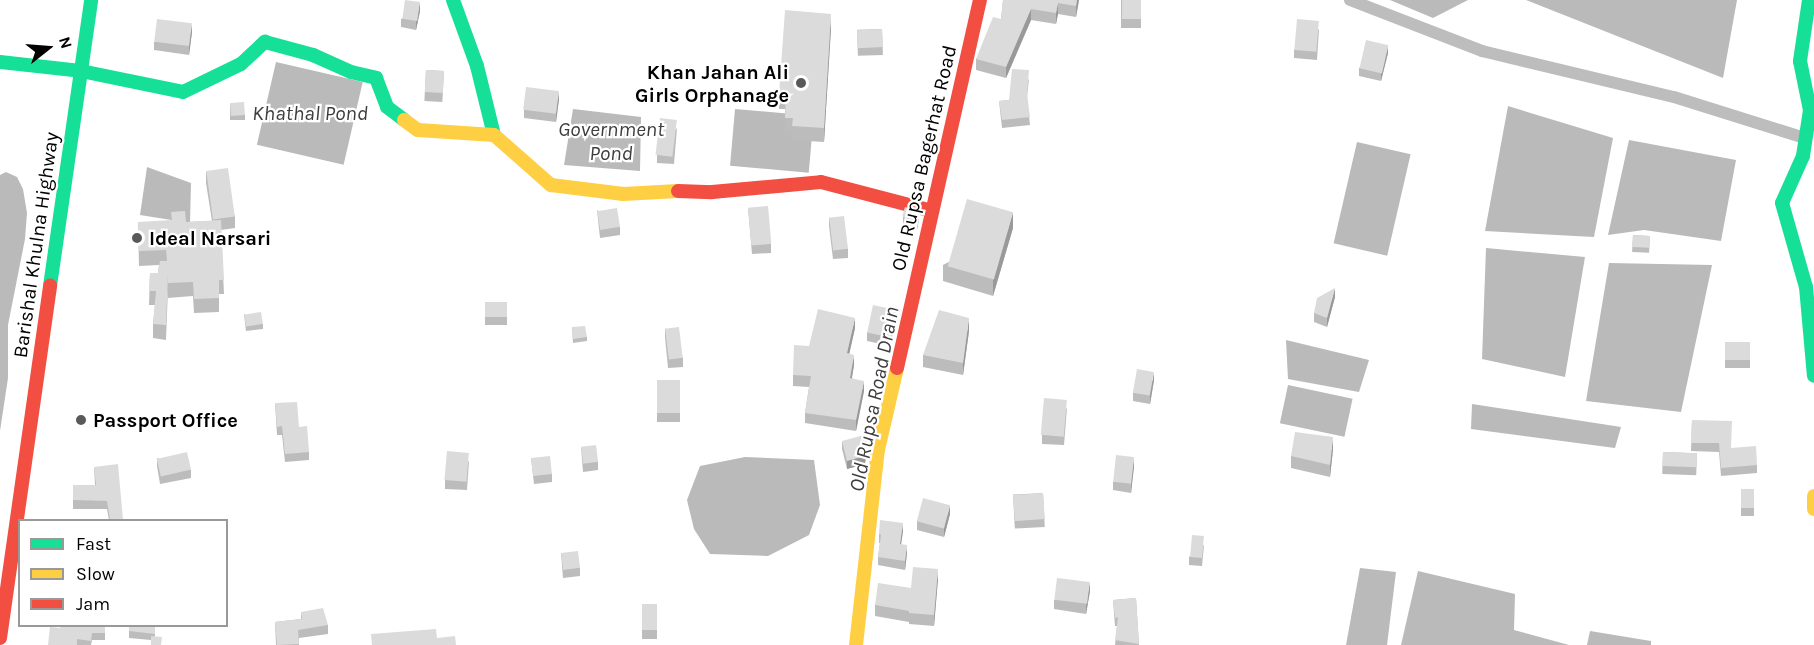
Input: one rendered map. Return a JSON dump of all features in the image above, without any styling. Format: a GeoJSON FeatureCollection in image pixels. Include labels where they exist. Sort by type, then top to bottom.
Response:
{"type":"FeatureCollection","features":[{"type":"Feature","properties":{"kind":"main road","name":"Barishal Khulna Highway"},"geometry":{"type":"LineString","coordinates":[[0,638],[91,0]]}},
{"type":"Feature","properties":{"kind":"main road"},"geometry":{"type":"LineString","coordinates":[[453,0],[477,66],[494,135],[551,185],[623,194],[667,190],[712,192],[821,182],[932,211]]}},
{"type":"Feature","properties":{"kind":"main road","name":"Old Rupsa Bagerhat Road"},"geometry":{"type":"LineString","coordinates":[[856,645],[878,450],[980,0]]}},
{"type":"Feature","properties":{"kind":"main road"},"geometry":{"type":"LineString","coordinates":[[1809,0],[1800,61],[1810,110],[1803,156],[1782,203],[1806,287],[1814,376]]}},
{"type":"Feature","properties":{"kind":"main road"},"geometry":{"type":"LineString","coordinates":[[0,62],[81,71],[183,92],[241,64],[264,42],[313,55],[351,72],[376,78],[387,107],[418,130],[494,135]]}},
{"type":"Feature","properties":{"kind":"main road"},"geometry":{"type":"LineString","coordinates":[[1814,496],[1814,509]]}},
{"type":"Feature","properties":{"kind":"street"},"geometry":{"type":"LineString","coordinates":[[1350,0],[1482,51],[1674,97],[1805,138]]}},
{"type":"Feature","properties":{"kind":"water"},"geometry":{"type":"Polygon","coordinates":[[[1390,0],[1468,0],[1433,18],[1390,0]]]}},
{"type":"Feature","properties":{"kind":"water"},"geometry":{"type":"Polygon","coordinates":[[[1526,0],[1737,0],[1723,78],[1526,0]]]}},
{"type":"Feature","properties":{"kind":"water","name":"Khathal Pond"},"geometry":{"type":"Polygon","coordinates":[[[276,62],[363,82],[344,165],[257,145],[276,62]]]}},
{"type":"Feature","properties":{"kind":"water"},"geometry":{"type":"Polygon","coordinates":[[[1508,106],[1613,138],[1594,237],[1485,231],[1508,106]]]}},
{"type":"Feature","properties":{"kind":"water","name":"Government Pond"},"geometry":{"type":"Polygon","coordinates":[[[573,109],[641,117],[640,171],[564,165],[573,109]]]}},
{"type":"Feature","properties":{"kind":"water"},"geometry":{"type":"Polygon","coordinates":[[[735,109],[814,116],[809,173],[730,166],[735,109]]]}},
{"type":"Feature","properties":{"kind":"water"},"geometry":{"type":"Polygon","coordinates":[[[1629,140],[1736,160],[1721,241],[1644,230],[1608,235],[1629,140]]]}},
{"type":"Feature","properties":{"kind":"water"},"geometry":{"type":"Polygon","coordinates":[[[1357,142],[1411,154],[1387,256],[1334,243],[1357,142]]]}},
{"type":"Feature","properties":{"kind":"water"},"geometry":{"type":"Polygon","coordinates":[[[147,167],[191,183],[190,223],[140,215],[147,167]]]}},
{"type":"Feature","properties":{"kind":"water"},"geometry":{"type":"Polygon","coordinates":[[[6,172],[17,177],[23,189],[27,213],[25,239],[8,325],[8,378],[0,431],[0,175],[6,172]]]}},
{"type":"Feature","properties":{"kind":"water"},"geometry":{"type":"Polygon","coordinates":[[[1486,248],[1585,257],[1565,377],[1482,359],[1486,248]]]}},
{"type":"Feature","properties":{"kind":"water"},"geometry":{"type":"Polygon","coordinates":[[[1609,263],[1712,265],[1681,412],[1586,401],[1609,263]]]}},
{"type":"Feature","properties":{"kind":"water"},"geometry":{"type":"Polygon","coordinates":[[[1286,340],[1369,360],[1359,392],[1288,379],[1286,340]]]}},
{"type":"Feature","properties":{"kind":"water"},"geometry":{"type":"Polygon","coordinates":[[[1288,385],[1353,399],[1344,437],[1280,423],[1288,385]]]}},
{"type":"Feature","properties":{"kind":"water"},"geometry":{"type":"Polygon","coordinates":[[[1472,404],[1621,427],[1615,448],[1471,429],[1472,404]]]}},
{"type":"Feature","properties":{"kind":"water"},"geometry":{"type":"Polygon","coordinates":[[[745,457],[814,460],[820,505],[809,535],[768,556],[710,554],[694,529],[687,500],[700,466],[745,457]]]}},
{"type":"Feature","properties":{"kind":"water"},"geometry":{"type":"Polygon","coordinates":[[[1360,568],[1396,572],[1387,645],[1346,645],[1360,568]]]}},
{"type":"Feature","properties":{"kind":"water"},"geometry":{"type":"Polygon","coordinates":[[[1418,571],[1515,594],[1514,630],[1569,645],[1401,645],[1418,571]]]}},
{"type":"Feature","properties":{"kind":"water"},"geometry":{"type":"Polygon","coordinates":[[[1590,631],[1651,641],[1651,645],[1587,645],[1590,631]]]}},
{"type":"Feature","properties":{"kind":"building"},"geometry":{"type":"Polygon","coordinates":[[[405,0],[420,2],[417,21],[402,19],[405,0]]]}},
{"type":"Feature","properties":{"kind":"building"},"geometry":{"type":"Polygon","coordinates":[[[1003,0],[1077,0],[1076,6],[1058,3],[1056,13],[1031,9],[1006,67],[976,59],[993,17],[1001,19],[1003,0]]]}},
{"type":"Feature","properties":{"kind":"building"},"geometry":{"type":"Polygon","coordinates":[[[1122,0],[1141,0],[1141,19],[1122,19],[1122,0]]]}},
{"type":"Feature","properties":{"kind":"building","name":"Khan Jahan Ali Girls Orphanage"},"geometry":{"type":"Polygon","coordinates":[[[785,10],[831,14],[824,128],[792,126],[793,118],[785,118],[786,95],[779,94],[785,10]]]}},
{"type":"Feature","properties":{"kind":"building"},"geometry":{"type":"Polygon","coordinates":[[[157,19],[192,23],[189,46],[154,42],[157,19]]]}},
{"type":"Feature","properties":{"kind":"building"},"geometry":{"type":"Polygon","coordinates":[[[1297,19],[1319,21],[1316,52],[1294,50],[1297,19]]]}},
{"type":"Feature","properties":{"kind":"building"},"geometry":{"type":"Polygon","coordinates":[[[882,29],[883,47],[858,48],[857,30],[882,29]]]}},
{"type":"Feature","properties":{"kind":"building"},"geometry":{"type":"Polygon","coordinates":[[[1366,40],[1388,45],[1382,73],[1359,68],[1366,40]]]}},
{"type":"Feature","properties":{"kind":"building"},"geometry":{"type":"Polygon","coordinates":[[[1012,69],[1029,70],[1027,94],[1030,117],[1002,120],[999,101],[1009,100],[1012,69]]]}},
{"type":"Feature","properties":{"kind":"building"},"geometry":{"type":"Polygon","coordinates":[[[426,70],[444,71],[443,93],[425,92],[426,70]]]}},
{"type":"Feature","properties":{"kind":"building"},"geometry":{"type":"Polygon","coordinates":[[[526,87],[559,91],[556,114],[523,110],[526,87]]]}},
{"type":"Feature","properties":{"kind":"building"},"geometry":{"type":"Polygon","coordinates":[[[244,102],[245,115],[231,116],[230,103],[244,102]]]}},
{"type":"Feature","properties":{"kind":"building"},"geometry":{"type":"Polygon","coordinates":[[[660,118],[677,120],[672,157],[655,155],[660,118]]]}},
{"type":"Feature","properties":{"kind":"building"},"geometry":{"type":"Polygon","coordinates":[[[228,168],[235,217],[213,220],[206,171],[228,168]]]}},
{"type":"Feature","properties":{"kind":"building"},"geometry":{"type":"Polygon","coordinates":[[[967,199],[1013,212],[994,280],[948,266],[967,199]]]}},
{"type":"Feature","properties":{"kind":"building"},"geometry":{"type":"Polygon","coordinates":[[[768,206],[771,244],[751,246],[748,208],[768,206]]]}},
{"type":"Feature","properties":{"kind":"building"},"geometry":{"type":"Polygon","coordinates":[[[905,207],[919,211],[917,221],[902,217],[905,207]]]}},
{"type":"Feature","properties":{"kind":"building"},"geometry":{"type":"Polygon","coordinates":[[[617,208],[620,227],[600,230],[597,211],[617,208]]]}},
{"type":"Feature","properties":{"kind":"building"},"geometry":{"type":"Polygon","coordinates":[[[185,211],[186,222],[221,220],[224,280],[219,280],[219,298],[194,299],[193,282],[168,283],[168,274],[166,325],[153,324],[156,291],[149,291],[150,273],[158,273],[160,261],[167,261],[166,250],[139,251],[138,222],[172,220],[171,212],[185,211]]]}},
{"type":"Feature","properties":{"kind":"building"},"geometry":{"type":"Polygon","coordinates":[[[844,216],[848,249],[833,251],[829,218],[844,216]]]}},
{"type":"Feature","properties":{"kind":"building"},"geometry":{"type":"Polygon","coordinates":[[[1633,235],[1650,236],[1649,248],[1632,247],[1633,235]]]}},
{"type":"Feature","properties":{"kind":"building"},"geometry":{"type":"Polygon","coordinates":[[[1335,288],[1327,318],[1314,313],[1317,298],[1335,288]]]}},
{"type":"Feature","properties":{"kind":"building"},"geometry":{"type":"Polygon","coordinates":[[[485,302],[507,302],[507,317],[485,317],[485,302]]]}},
{"type":"Feature","properties":{"kind":"building"},"geometry":{"type":"Polygon","coordinates":[[[873,305],[896,310],[891,337],[867,332],[873,305]]]}},
{"type":"Feature","properties":{"kind":"building"},"geometry":{"type":"Polygon","coordinates":[[[818,309],[855,318],[847,353],[854,355],[850,378],[864,381],[856,420],[805,413],[811,376],[793,375],[794,345],[809,346],[818,309]]]}},
{"type":"Feature","properties":{"kind":"building"},"geometry":{"type":"Polygon","coordinates":[[[939,310],[969,318],[963,363],[923,355],[939,310]]]}},
{"type":"Feature","properties":{"kind":"building"},"geometry":{"type":"Polygon","coordinates":[[[261,312],[263,324],[246,327],[244,315],[261,312]]]}},
{"type":"Feature","properties":{"kind":"building"},"geometry":{"type":"Polygon","coordinates":[[[585,326],[587,337],[573,339],[572,327],[585,326]]]}},
{"type":"Feature","properties":{"kind":"building"},"geometry":{"type":"Polygon","coordinates":[[[679,327],[683,358],[669,359],[665,329],[679,327]]]}},
{"type":"Feature","properties":{"kind":"building"},"geometry":{"type":"Polygon","coordinates":[[[1725,342],[1750,342],[1750,360],[1725,360],[1725,342]]]}},
{"type":"Feature","properties":{"kind":"building"},"geometry":{"type":"Polygon","coordinates":[[[1137,369],[1154,372],[1150,396],[1133,393],[1137,369]]]}},
{"type":"Feature","properties":{"kind":"building"},"geometry":{"type":"Polygon","coordinates":[[[657,380],[680,380],[680,413],[657,413],[657,380]]]}},
{"type":"Feature","properties":{"kind":"building"},"geometry":{"type":"Polygon","coordinates":[[[1044,398],[1067,400],[1064,437],[1041,435],[1044,398]]]}},
{"type":"Feature","properties":{"kind":"building"},"geometry":{"type":"Polygon","coordinates":[[[297,402],[299,427],[307,426],[309,452],[285,454],[282,426],[277,427],[275,403],[297,402]]]}},
{"type":"Feature","properties":{"kind":"building"},"geometry":{"type":"Polygon","coordinates":[[[1692,420],[1732,421],[1731,448],[1756,446],[1757,465],[1721,468],[1719,443],[1691,443],[1692,420]]]}},
{"type":"Feature","properties":{"kind":"building"},"geometry":{"type":"Polygon","coordinates":[[[1295,432],[1333,437],[1330,465],[1291,456],[1295,432]]]}},
{"type":"Feature","properties":{"kind":"building"},"geometry":{"type":"Polygon","coordinates":[[[868,434],[865,456],[847,461],[842,441],[868,434]]]}},
{"type":"Feature","properties":{"kind":"building"},"geometry":{"type":"Polygon","coordinates":[[[596,445],[598,462],[583,464],[581,447],[596,445]]]}},
{"type":"Feature","properties":{"kind":"building"},"geometry":{"type":"Polygon","coordinates":[[[447,451],[469,453],[466,482],[444,480],[447,451]]]}},
{"type":"Feature","properties":{"kind":"building"},"geometry":{"type":"Polygon","coordinates":[[[187,452],[191,470],[161,477],[157,459],[187,452]]]}},
{"type":"Feature","properties":{"kind":"building"},"geometry":{"type":"Polygon","coordinates":[[[1663,452],[1697,453],[1696,467],[1663,466],[1663,452]]]}},
{"type":"Feature","properties":{"kind":"building"},"geometry":{"type":"Polygon","coordinates":[[[1116,455],[1134,457],[1131,484],[1113,482],[1116,455]]]}},
{"type":"Feature","properties":{"kind":"building"},"geometry":{"type":"Polygon","coordinates":[[[550,456],[552,474],[533,476],[531,458],[550,456]]]}},
{"type":"Feature","properties":{"kind":"building"},"geometry":{"type":"Polygon","coordinates":[[[118,464],[123,519],[110,519],[107,501],[73,500],[73,485],[96,485],[94,467],[118,464]]]}},
{"type":"Feature","properties":{"kind":"building"},"geometry":{"type":"Polygon","coordinates":[[[1741,489],[1754,489],[1754,508],[1741,508],[1741,489]]]}},
{"type":"Feature","properties":{"kind":"building"},"geometry":{"type":"Polygon","coordinates":[[[1043,493],[1045,519],[1015,521],[1013,495],[1043,493]]]}},
{"type":"Feature","properties":{"kind":"building"},"geometry":{"type":"Polygon","coordinates":[[[923,498],[950,505],[944,528],[917,521],[923,498]]]}},
{"type":"Feature","properties":{"kind":"building"},"geometry":{"type":"Polygon","coordinates":[[[880,520],[903,523],[900,544],[907,545],[905,561],[878,557],[881,535],[879,534],[880,520]]]}},
{"type":"Feature","properties":{"kind":"building"},"geometry":{"type":"Polygon","coordinates":[[[1192,535],[1204,536],[1202,558],[1190,557],[1192,535]]]}},
{"type":"Feature","properties":{"kind":"building"},"geometry":{"type":"Polygon","coordinates":[[[578,551],[580,568],[563,570],[561,553],[578,551]]]}},
{"type":"Feature","properties":{"kind":"building"},"geometry":{"type":"Polygon","coordinates":[[[913,567],[938,569],[934,615],[909,613],[909,611],[875,605],[878,583],[911,588],[913,567]]]}},
{"type":"Feature","properties":{"kind":"building"},"geometry":{"type":"Polygon","coordinates":[[[1057,578],[1090,582],[1087,604],[1054,600],[1057,578]]]}},
{"type":"Feature","properties":{"kind":"building"},"geometry":{"type":"Polygon","coordinates":[[[1136,598],[1139,644],[1115,640],[1118,617],[1115,618],[1113,600],[1136,598]]]}},
{"type":"Feature","properties":{"kind":"building"},"geometry":{"type":"Polygon","coordinates":[[[642,604],[657,604],[657,630],[642,630],[642,604]]]}},
{"type":"Feature","properties":{"kind":"building"},"geometry":{"type":"Polygon","coordinates":[[[323,608],[328,625],[298,630],[299,644],[277,645],[275,622],[302,619],[301,612],[323,608]]]}},
{"type":"Feature","properties":{"kind":"building"},"geometry":{"type":"Polygon","coordinates":[[[50,627],[105,627],[105,633],[92,633],[91,641],[77,639],[77,645],[48,645],[50,627]]]}},
{"type":"Feature","properties":{"kind":"building"},"geometry":{"type":"Polygon","coordinates":[[[129,627],[155,627],[155,634],[129,631],[129,627]]]}},
{"type":"Feature","properties":{"kind":"building"},"geometry":{"type":"Polygon","coordinates":[[[436,629],[437,638],[455,636],[456,645],[372,645],[371,634],[436,629]]]}},
{"type":"Feature","properties":{"kind":"building"},"geometry":{"type":"Polygon","coordinates":[[[151,636],[162,637],[161,645],[151,645],[151,636]]]}},
{"type":"Feature","properties":{"kind":"traffic: fast"},"geometry":{"type":"LineString","coordinates":[[50,286],[91,0]]}},
{"type":"Feature","properties":{"kind":"traffic: fast"},"geometry":{"type":"LineString","coordinates":[[453,0],[477,66],[494,135]]}},
{"type":"Feature","properties":{"kind":"traffic: fast"},"geometry":{"type":"LineString","coordinates":[[1809,0],[1800,61],[1810,110],[1803,156],[1782,203],[1806,287],[1814,376]]}},
{"type":"Feature","properties":{"kind":"traffic: fast"},"geometry":{"type":"LineString","coordinates":[[0,62],[81,71],[183,92],[241,64],[265,42],[313,55],[351,72],[376,78],[387,107],[404,120]]}},
{"type":"Feature","properties":{"kind":"traffic: slow"},"geometry":{"type":"LineString","coordinates":[[404,120],[418,130],[494,135],[551,185],[623,194],[678,191]]}},
{"type":"Feature","properties":{"kind":"traffic: slow"},"geometry":{"type":"LineString","coordinates":[[856,645],[878,450],[897,368]]}},
{"type":"Feature","properties":{"kind":"traffic: slow"},"geometry":{"type":"LineString","coordinates":[[1814,496],[1814,509]]}},
{"type":"Feature","properties":{"kind":"traffic: jam"},"geometry":{"type":"LineString","coordinates":[[897,368],[980,0]]}},
{"type":"Feature","properties":{"kind":"traffic: jam"},"geometry":{"type":"LineString","coordinates":[[678,191],[712,192],[821,182],[932,211]]}},
{"type":"Feature","properties":{"kind":"traffic: jam"},"geometry":{"type":"LineString","coordinates":[[0,638],[50,286]]}},
{"type":"Feature","properties":{"kind":"place","name":"Khan Jahan Ali Girls Orphanage"},"geometry":{"type":"Point","coordinates":[801,83]}},
{"type":"Feature","properties":{"kind":"place","name":"Ideal Narsari"},"geometry":{"type":"Point","coordinates":[137,238]}},
{"type":"Feature","properties":{"kind":"place","name":"Passport Office"},"geometry":{"type":"Point","coordinates":[81,420]}},
{"type":"Feature","properties":{"kind":"water label","name":"Old Rupsa Road Drain"},"geometry":{"type":"Point","coordinates":[874,399]}}]}
